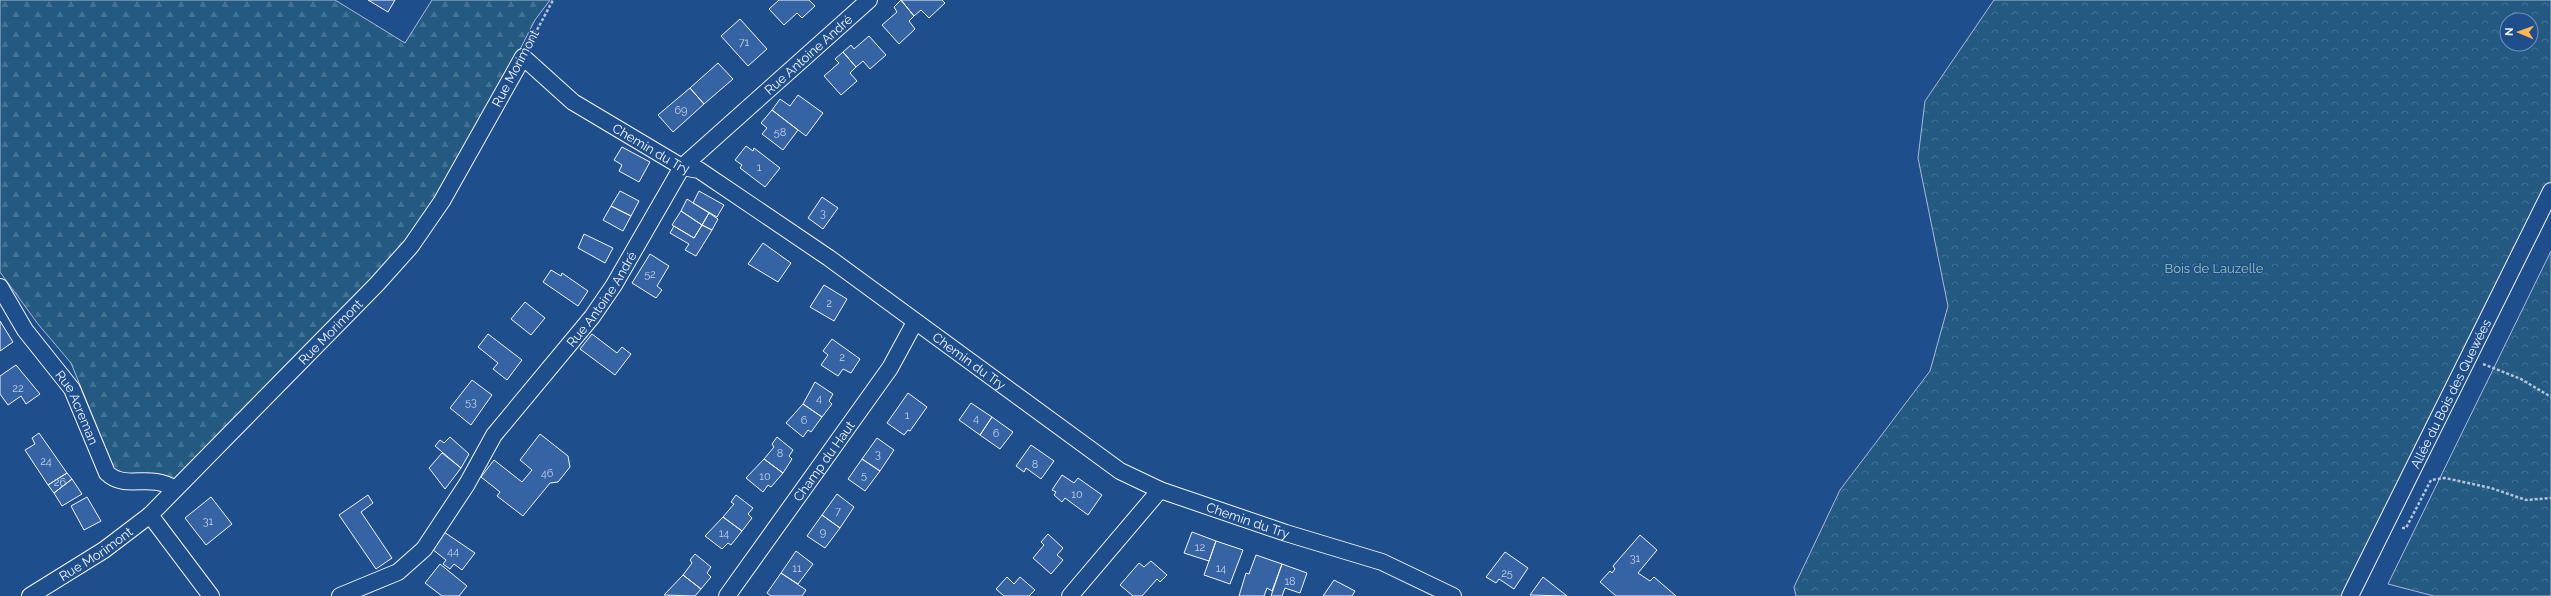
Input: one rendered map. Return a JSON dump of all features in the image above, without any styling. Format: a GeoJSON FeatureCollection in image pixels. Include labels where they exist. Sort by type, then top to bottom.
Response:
{"type":"FeatureCollection","features":[{"type":"Feature","properties":{"kind":"street","name":"Rue Antoine André"},"geometry":{"type":"LineString","coordinates":[[340,596],[398,572],[424,549],[467,484],[494,435],[592,317],[614,285],[682,167],[869,0]]}},
{"type":"Feature","properties":{"kind":"street","name":"Chemin du Try"},"geometry":{"type":"LineString","coordinates":[[523,57],[573,102],[682,167],[699,170],[829,258],[1120,471],[1160,490],[1286,533],[1382,562],[1453,596]]}},
{"type":"Feature","properties":{"kind":"street","name":"Rue Morimont"},"geometry":{"type":"LineString","coordinates":[[30,596],[104,550],[150,515],[377,284],[411,246],[462,168],[523,57]]}},
{"type":"Feature","properties":{"kind":"street","name":"Allée du Bois des Quewées"},"geometry":{"type":"LineString","coordinates":[[2350,596],[2384,531],[2551,191]]}},
{"type":"Feature","properties":{"kind":"street","name":"Rue Acreman"},"geometry":{"type":"LineString","coordinates":[[0,287],[25,330],[72,389],[107,473],[112,478],[125,482],[160,481],[174,490]]}},
{"type":"Feature","properties":{"kind":"street","name":"Champ du Haut"},"geometry":{"type":"LineString","coordinates":[[727,596],[890,368],[915,322]]}},
{"type":"Feature","properties":{"kind":"street"},"geometry":{"type":"LineString","coordinates":[[1070,596],[1160,490]]}},
{"type":"Feature","properties":{"kind":"street"},"geometry":{"type":"LineString","coordinates":[[150,515],[211,596]]}},
{"type":"Feature","properties":{"kind":"path","name":"Rue Morimont"},"geometry":{"type":"LineString","coordinates":[[523,57],[546,9],[553,0]]}},
{"type":"Feature","properties":{"kind":"path"},"geometry":{"type":"LineString","coordinates":[[2469,359],[2521,379],[2551,397]]}},
{"type":"Feature","properties":{"kind":"path"},"geometry":{"type":"LineString","coordinates":[[2384,531],[2406,528],[2431,480],[2445,478],[2491,488],[2526,500],[2551,498]]}},
{"type":"Feature","properties":{"kind":"green space"},"geometry":{"type":"Polygon","coordinates":[[[0,0],[335,0],[405,43],[432,0],[550,0],[535,20],[510,69],[426,215],[381,273],[176,479],[154,477],[128,479],[114,469],[71,363],[38,324],[0,272],[0,0]]]}},
{"type":"Feature","properties":{"kind":"green space","name":"Bois de Lauzelle"},"geometry":{"type":"Polygon","coordinates":[[[1994,0],[2551,0],[2551,192],[2350,596],[1796,596],[1794,587],[1840,490],[1930,371],[1948,306],[1918,158],[1925,101],[1994,0]]]}},
{"type":"Feature","properties":{"kind":"green space"},"geometry":{"type":"Polygon","coordinates":[[[2551,251],[2551,596],[2434,596],[2388,584],[2551,251]]]}},
{"type":"Feature","properties":{"kind":"building"},"geometry":{"type":"Polygon","coordinates":[[[368,0],[395,0],[388,12],[368,0]]]}},
{"type":"Feature","properties":{"kind":"building"},"geometry":{"type":"Polygon","coordinates":[[[779,0],[809,0],[815,6],[802,18],[797,13],[784,25],[769,9],[779,0]]]}},
{"type":"Feature","properties":{"kind":"building"},"geometry":{"type":"Polygon","coordinates":[[[901,0],[942,0],[945,3],[929,18],[921,10],[914,16],[901,0]]]}},
{"type":"Feature","properties":{"kind":"building"},"geometry":{"type":"Polygon","coordinates":[[[901,0],[914,16],[909,21],[915,29],[899,44],[882,25],[897,12],[894,7],[901,0]]]}},
{"type":"Feature","properties":{"kind":"building"},"geometry":{"type":"Polygon","coordinates":[[[740,19],[767,49],[748,66],[721,36],[740,19]]]}},
{"type":"Feature","properties":{"kind":"building"},"geometry":{"type":"Polygon","coordinates":[[[869,36],[886,55],[870,69],[863,61],[856,67],[843,52],[851,45],[854,49],[869,36]]]}},
{"type":"Feature","properties":{"kind":"building"},"geometry":{"type":"Polygon","coordinates":[[[843,52],[856,67],[850,73],[857,81],[841,95],[824,76],[839,63],[835,59],[843,52]]]}},
{"type":"Feature","properties":{"kind":"building"},"geometry":{"type":"Polygon","coordinates":[[[718,63],[733,79],[704,104],[690,88],[718,63]]]}},
{"type":"Feature","properties":{"kind":"building"},"geometry":{"type":"Polygon","coordinates":[[[690,88],[704,104],[673,132],[658,115],[690,88]]]}},
{"type":"Feature","properties":{"kind":"building"},"geometry":{"type":"Polygon","coordinates":[[[798,95],[823,113],[806,136],[772,110],[780,99],[790,106],[798,95]]]}},
{"type":"Feature","properties":{"kind":"building"},"geometry":{"type":"Polygon","coordinates":[[[772,110],[798,130],[783,150],[762,134],[767,128],[761,123],[772,110]]]}},
{"type":"Feature","properties":{"kind":"building"},"geometry":{"type":"Polygon","coordinates":[[[746,146],[753,151],[754,148],[780,168],[765,187],[740,168],[742,165],[735,160],[746,146]]]}},
{"type":"Feature","properties":{"kind":"building"},"geometry":{"type":"Polygon","coordinates":[[[622,147],[650,162],[639,182],[619,171],[622,165],[614,160],[622,147]]]}},
{"type":"Feature","properties":{"kind":"building"},"geometry":{"type":"Polygon","coordinates":[[[620,191],[639,201],[631,216],[611,206],[620,191]]]}},
{"type":"Feature","properties":{"kind":"building"},"geometry":{"type":"Polygon","coordinates":[[[699,191],[724,205],[717,217],[693,203],[699,191]]]}},
{"type":"Feature","properties":{"kind":"building"},"geometry":{"type":"Polygon","coordinates":[[[822,197],[838,208],[823,229],[808,218],[822,197]]]}},
{"type":"Feature","properties":{"kind":"building"},"geometry":{"type":"Polygon","coordinates":[[[687,199],[709,213],[702,225],[681,211],[687,199]]]}},
{"type":"Feature","properties":{"kind":"building"},"geometry":{"type":"Polygon","coordinates":[[[611,206],[631,216],[623,231],[603,220],[611,206]]]}},
{"type":"Feature","properties":{"kind":"building"},"geometry":{"type":"Polygon","coordinates":[[[681,211],[702,225],[694,238],[672,225],[681,211]]]}},
{"type":"Feature","properties":{"kind":"building"},"geometry":{"type":"Polygon","coordinates":[[[709,213],[718,219],[712,230],[702,225],[709,213]]]}},
{"type":"Feature","properties":{"kind":"building"},"geometry":{"type":"Polygon","coordinates":[[[702,225],[712,230],[696,256],[685,250],[689,244],[670,233],[674,226],[694,238],[702,225]]]}},
{"type":"Feature","properties":{"kind":"building"},"geometry":{"type":"Polygon","coordinates":[[[584,234],[613,248],[605,263],[578,248],[584,234]]]}},
{"type":"Feature","properties":{"kind":"building"},"geometry":{"type":"Polygon","coordinates":[[[763,243],[791,263],[778,282],[748,264],[763,243]]]}},
{"type":"Feature","properties":{"kind":"building"},"geometry":{"type":"Polygon","coordinates":[[[650,254],[669,266],[657,286],[662,290],[656,298],[632,283],[650,254]]]}},
{"type":"Feature","properties":{"kind":"building"},"geometry":{"type":"Polygon","coordinates":[[[551,270],[561,276],[562,273],[588,291],[578,306],[543,282],[551,270]]]}},
{"type":"Feature","properties":{"kind":"building"},"geometry":{"type":"Polygon","coordinates":[[[824,285],[847,299],[834,321],[810,307],[824,285]]]}},
{"type":"Feature","properties":{"kind":"building"},"geometry":{"type":"Polygon","coordinates":[[[525,302],[545,318],[531,335],[511,319],[525,302]]]}},
{"type":"Feature","properties":{"kind":"building"},"geometry":{"type":"Polygon","coordinates":[[[0,321],[13,342],[0,351],[0,321]]]}},
{"type":"Feature","properties":{"kind":"building"},"geometry":{"type":"Polygon","coordinates":[[[488,334],[522,360],[507,380],[493,369],[498,363],[478,347],[488,334]]]}},
{"type":"Feature","properties":{"kind":"building"},"geometry":{"type":"Polygon","coordinates":[[[592,334],[617,353],[622,347],[631,354],[615,375],[580,349],[592,334]]]}},
{"type":"Feature","properties":{"kind":"building"},"geometry":{"type":"Polygon","coordinates":[[[832,339],[860,359],[851,373],[843,369],[838,376],[821,365],[828,355],[823,351],[832,339]]]}},
{"type":"Feature","properties":{"kind":"building"},"geometry":{"type":"Polygon","coordinates":[[[16,365],[40,394],[26,404],[21,396],[8,405],[0,394],[0,376],[16,365]]]}},
{"type":"Feature","properties":{"kind":"building"},"geometry":{"type":"Polygon","coordinates":[[[472,380],[492,395],[471,425],[450,408],[472,380]]]}},
{"type":"Feature","properties":{"kind":"building"},"geometry":{"type":"Polygon","coordinates":[[[815,382],[833,394],[829,401],[832,404],[822,417],[803,404],[815,382]]]}},
{"type":"Feature","properties":{"kind":"building"},"geometry":{"type":"Polygon","coordinates":[[[908,393],[927,407],[910,431],[908,430],[904,435],[887,423],[908,393]]]}},
{"type":"Feature","properties":{"kind":"building"},"geometry":{"type":"Polygon","coordinates":[[[971,403],[992,417],[980,435],[959,420],[971,403]]]}},
{"type":"Feature","properties":{"kind":"building"},"geometry":{"type":"Polygon","coordinates":[[[803,404],[822,417],[811,432],[808,430],[803,437],[786,423],[803,404]]]}},
{"type":"Feature","properties":{"kind":"building"},"geometry":{"type":"Polygon","coordinates":[[[992,417],[1013,432],[1000,449],[980,435],[992,417]]]}},
{"type":"Feature","properties":{"kind":"building"},"geometry":{"type":"Polygon","coordinates":[[[39,433],[67,473],[48,485],[25,450],[35,444],[32,438],[39,433]]]}},
{"type":"Feature","properties":{"kind":"building"},"geometry":{"type":"Polygon","coordinates":[[[540,434],[568,456],[570,467],[558,482],[550,483],[523,516],[497,496],[500,492],[481,477],[494,460],[522,482],[532,470],[520,460],[540,434]]]}},
{"type":"Feature","properties":{"kind":"building"},"geometry":{"type":"Polygon","coordinates":[[[450,437],[469,454],[461,468],[435,446],[440,440],[444,443],[450,437]]]}},
{"type":"Feature","properties":{"kind":"building"},"geometry":{"type":"Polygon","coordinates":[[[777,437],[793,450],[789,456],[792,459],[783,473],[764,459],[774,447],[772,444],[777,437]]]}},
{"type":"Feature","properties":{"kind":"building"},"geometry":{"type":"Polygon","coordinates":[[[877,438],[894,450],[880,471],[862,459],[877,438]]]}},
{"type":"Feature","properties":{"kind":"building"},"geometry":{"type":"Polygon","coordinates":[[[1031,445],[1054,461],[1041,479],[1026,468],[1024,472],[1016,466],[1031,445]]]}},
{"type":"Feature","properties":{"kind":"building"},"geometry":{"type":"Polygon","coordinates":[[[442,453],[461,468],[445,489],[429,468],[442,453]]]}},
{"type":"Feature","properties":{"kind":"building"},"geometry":{"type":"Polygon","coordinates":[[[764,459],[783,473],[771,487],[768,485],[763,492],[746,478],[764,459]]]}},
{"type":"Feature","properties":{"kind":"building"},"geometry":{"type":"Polygon","coordinates":[[[862,459],[880,471],[865,491],[848,479],[862,459]]]}},
{"type":"Feature","properties":{"kind":"building"},"geometry":{"type":"Polygon","coordinates":[[[67,473],[72,479],[54,493],[48,485],[67,473]]]}},
{"type":"Feature","properties":{"kind":"building"},"geometry":{"type":"Polygon","coordinates":[[[1062,475],[1074,483],[1078,478],[1102,495],[1088,515],[1065,498],[1062,502],[1054,495],[1056,492],[1052,490],[1062,475]]]}},
{"type":"Feature","properties":{"kind":"building"},"geometry":{"type":"Polygon","coordinates":[[[72,479],[82,494],[62,506],[54,493],[72,479]]]}},
{"type":"Feature","properties":{"kind":"building"},"geometry":{"type":"Polygon","coordinates":[[[837,494],[854,507],[840,528],[822,515],[837,494]]]}},
{"type":"Feature","properties":{"kind":"building"},"geometry":{"type":"Polygon","coordinates":[[[368,495],[373,503],[361,512],[392,558],[376,569],[339,515],[368,495]]]}},
{"type":"Feature","properties":{"kind":"building"},"geometry":{"type":"Polygon","coordinates":[[[736,495],[753,508],[748,514],[752,518],[742,531],[723,517],[734,504],[731,502],[736,495]]]}},
{"type":"Feature","properties":{"kind":"building"},"geometry":{"type":"Polygon","coordinates":[[[87,497],[101,521],[84,530],[71,506],[87,497]]]}},
{"type":"Feature","properties":{"kind":"building"},"geometry":{"type":"Polygon","coordinates":[[[211,497],[232,524],[206,545],[185,518],[211,497]]]}},
{"type":"Feature","properties":{"kind":"building"},"geometry":{"type":"Polygon","coordinates":[[[822,515],[840,528],[825,548],[807,536],[822,515]]]}},
{"type":"Feature","properties":{"kind":"building"},"geometry":{"type":"Polygon","coordinates":[[[723,517],[742,531],[731,545],[728,543],[722,549],[705,536],[723,517]]]}},
{"type":"Feature","properties":{"kind":"building"},"geometry":{"type":"Polygon","coordinates":[[[444,532],[475,553],[462,570],[454,564],[450,569],[443,564],[446,560],[432,549],[444,532]]]}},
{"type":"Feature","properties":{"kind":"building"},"geometry":{"type":"Polygon","coordinates":[[[1192,532],[1216,541],[1209,561],[1184,553],[1192,532]]]}},
{"type":"Feature","properties":{"kind":"building"},"geometry":{"type":"Polygon","coordinates":[[[1048,534],[1063,548],[1057,555],[1063,560],[1051,574],[1033,558],[1044,545],[1041,542],[1048,534]]]}},
{"type":"Feature","properties":{"kind":"building"},"geometry":{"type":"Polygon","coordinates":[[[1640,535],[1657,550],[1638,573],[1650,581],[1654,577],[1676,596],[1616,596],[1600,582],[1610,571],[1612,573],[1615,569],[1613,566],[1640,535]]]}},
{"type":"Feature","properties":{"kind":"building"},"geometry":{"type":"Polygon","coordinates":[[[1216,541],[1243,550],[1230,584],[1204,575],[1216,541]]]}},
{"type":"Feature","properties":{"kind":"building"},"geometry":{"type":"Polygon","coordinates":[[[796,551],[813,564],[798,584],[781,573],[796,551]]]}},
{"type":"Feature","properties":{"kind":"building"},"geometry":{"type":"Polygon","coordinates":[[[1505,552],[1528,568],[1514,589],[1499,579],[1496,583],[1486,577],[1505,552]]]}},
{"type":"Feature","properties":{"kind":"building"},"geometry":{"type":"Polygon","coordinates":[[[695,554],[711,567],[707,573],[711,577],[701,589],[683,575],[692,563],[690,560],[695,554]]]}},
{"type":"Feature","properties":{"kind":"building"},"geometry":{"type":"Polygon","coordinates":[[[1256,555],[1282,564],[1272,591],[1267,588],[1264,596],[1239,596],[1246,573],[1249,574],[1256,555]]]}},
{"type":"Feature","properties":{"kind":"building"},"geometry":{"type":"Polygon","coordinates":[[[1151,561],[1167,575],[1160,582],[1157,579],[1142,596],[1133,596],[1120,585],[1139,563],[1144,567],[1151,561]]]}},
{"type":"Feature","properties":{"kind":"building"},"geometry":{"type":"Polygon","coordinates":[[[440,564],[467,586],[459,596],[442,596],[425,583],[440,564]]]}},
{"type":"Feature","properties":{"kind":"building"},"geometry":{"type":"Polygon","coordinates":[[[1282,564],[1307,573],[1300,593],[1285,588],[1282,596],[1271,596],[1282,564]]]}},
{"type":"Feature","properties":{"kind":"building"},"geometry":{"type":"Polygon","coordinates":[[[781,573],[806,590],[802,596],[771,596],[767,593],[781,573]]]}},
{"type":"Feature","properties":{"kind":"building"},"geometry":{"type":"Polygon","coordinates":[[[683,575],[701,589],[695,596],[664,595],[683,575]]]}},
{"type":"Feature","properties":{"kind":"building"},"geometry":{"type":"Polygon","coordinates":[[[1007,577],[1014,584],[1020,577],[1035,590],[1029,596],[1004,596],[996,589],[1007,577]]]}},
{"type":"Feature","properties":{"kind":"building"},"geometry":{"type":"Polygon","coordinates":[[[1543,577],[1567,596],[1530,595],[1543,577]]]}},
{"type":"Feature","properties":{"kind":"building"},"geometry":{"type":"Polygon","coordinates":[[[1334,580],[1355,591],[1352,596],[1323,596],[1334,580]]]}}]}
